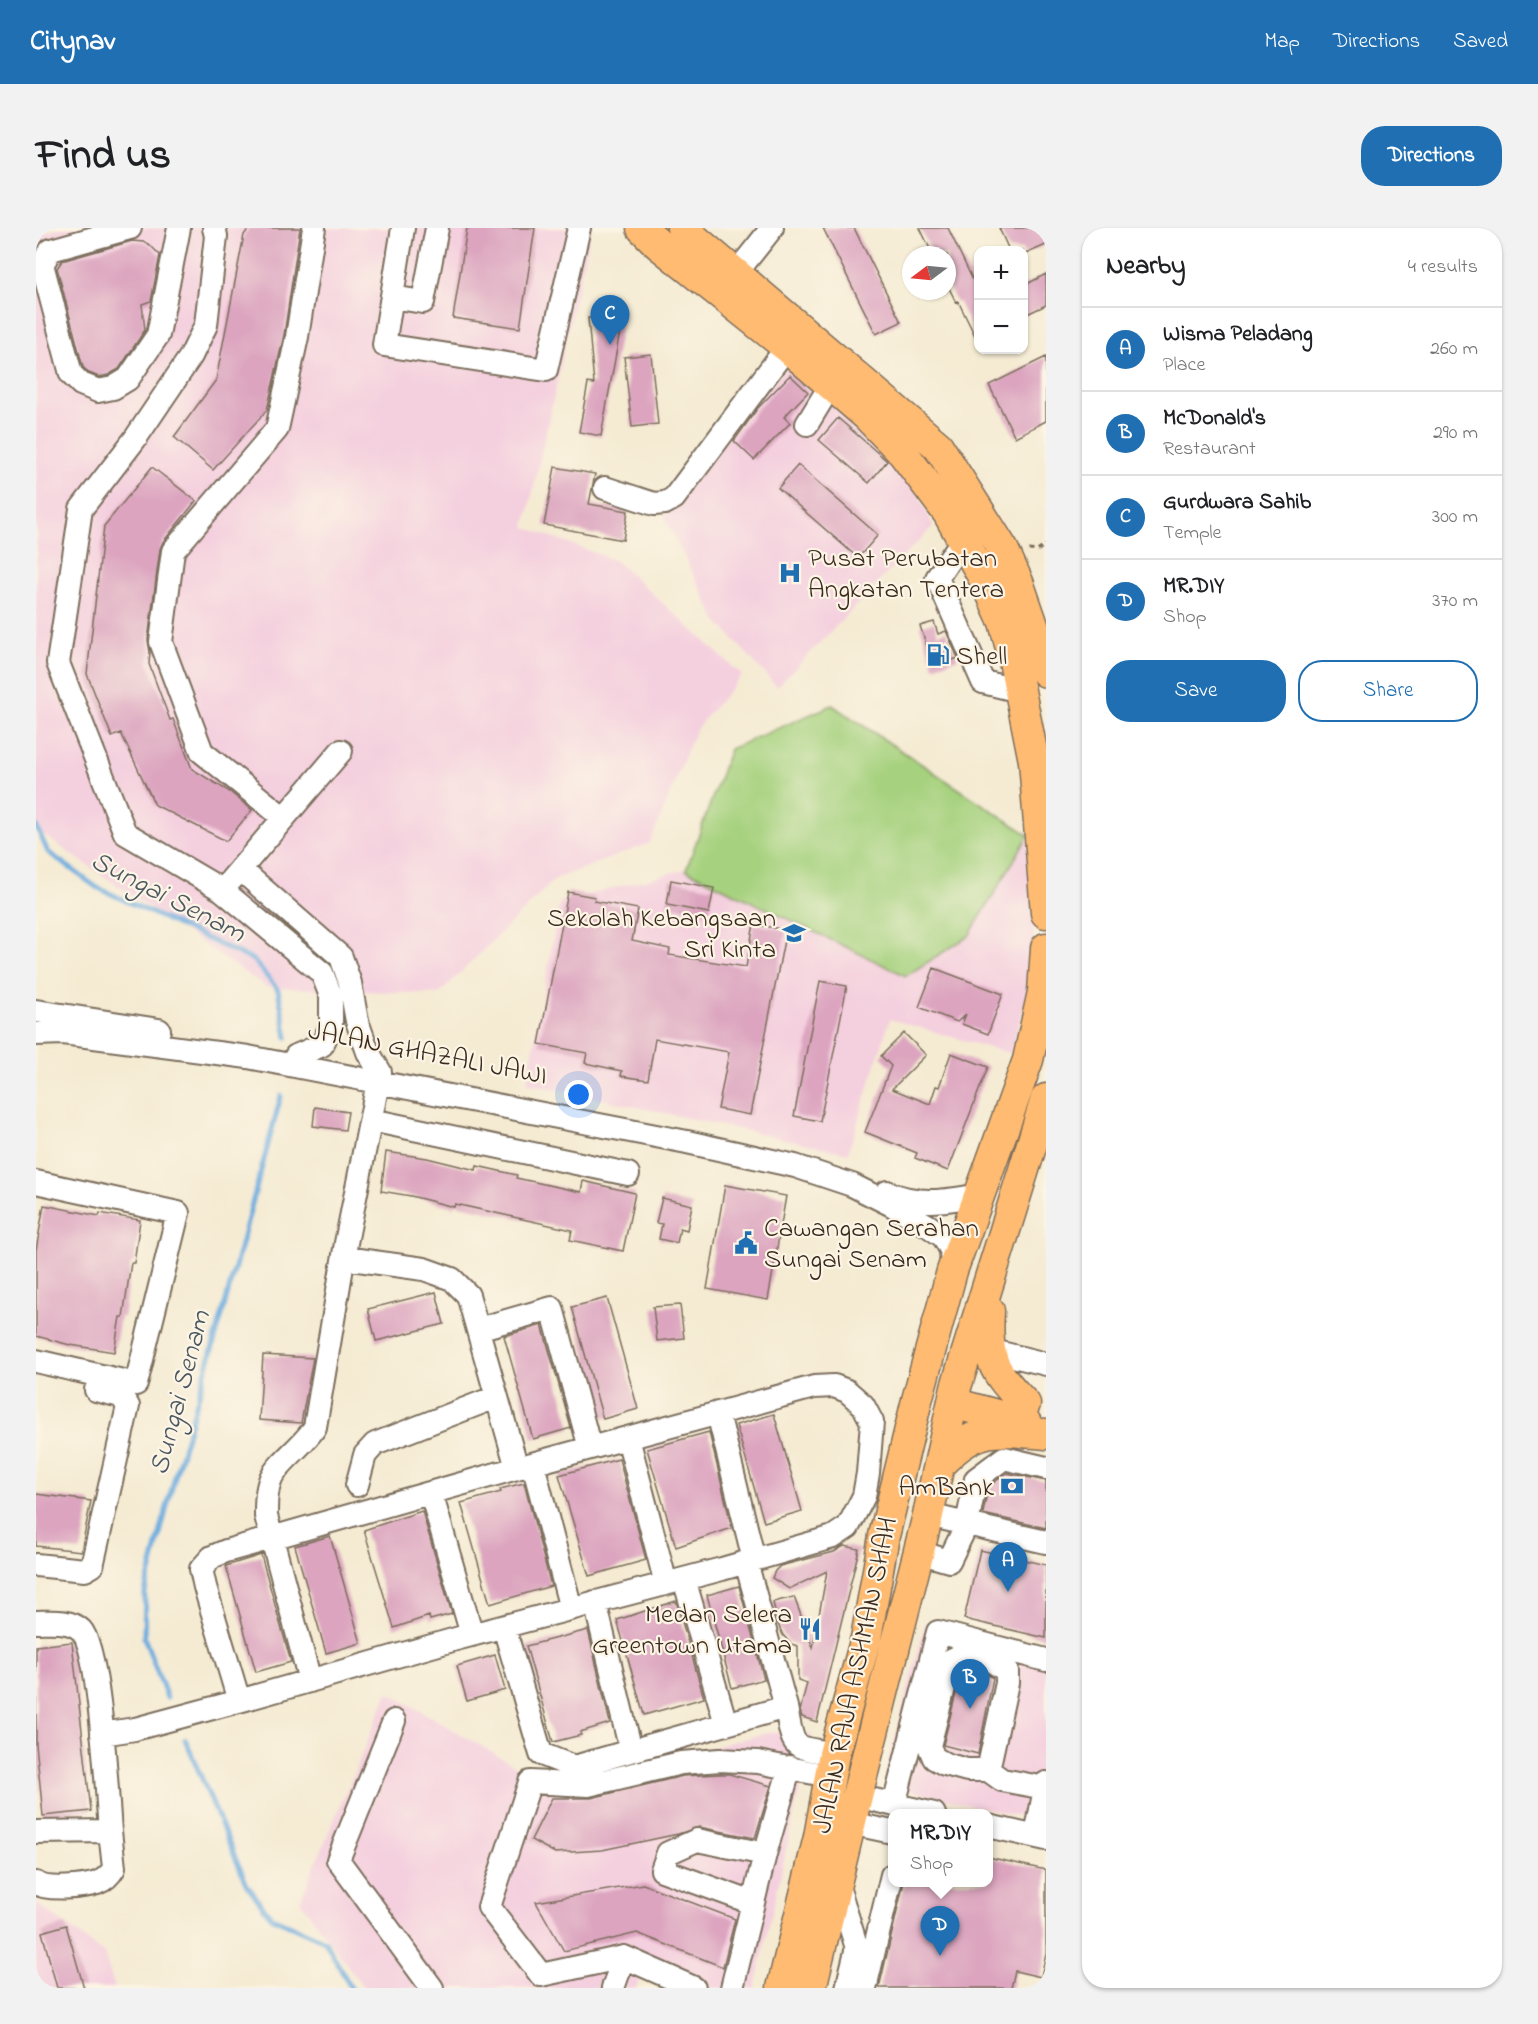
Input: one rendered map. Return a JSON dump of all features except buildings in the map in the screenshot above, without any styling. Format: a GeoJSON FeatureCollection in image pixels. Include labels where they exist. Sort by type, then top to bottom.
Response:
{"type":"FeatureCollection","features":[{"type":"Feature","properties":{"kind":"main road"},"geometry":{"type":"LineString","coordinates":[[642,228],[658,244],[788,347],[837,374],[938,446],[1003,549],[1018,582],[1037,637],[1046,672]]}},
{"type":"Feature","properties":{"kind":"main road"},"geometry":{"type":"LineString","coordinates":[[682,228],[737,272],[837,374],[867,416],[903,453],[948,513],[988,586],[1004,622],[1034,761],[1043,848],[1046,913]]}},
{"type":"Feature","properties":{"kind":"main road","name":"JALAN RAJA ASHMAN SHAH"},"geometry":{"type":"LineString","coordinates":[[782,1988],[819,1837],[832,1765],[866,1638],[884,1536],[928,1355],[952,1271],[1028,1060],[1043,992],[1046,948]]}},
{"type":"Feature","properties":{"kind":"main road","name":"JALAN RAJA ASHMAN SHAH"},"geometry":{"type":"LineString","coordinates":[[811,1988],[928,1515],[952,1395],[992,1277],[1046,1099]]}},
{"type":"Feature","properties":{"kind":"main road"},"geometry":{"type":"LineString","coordinates":[[952,1395],[946,1378],[950,1350],[979,1253],[979,1195]]}},
{"type":"Feature","properties":{"kind":"main road"},"geometry":{"type":"LineString","coordinates":[[992,1277],[988,1333],[989,1350],[996,1372],[1036,1406]]}},
{"type":"Feature","properties":{"kind":"main road"},"geometry":{"type":"LineString","coordinates":[[952,1395],[1036,1406]]}},
{"type":"Feature","properties":{"kind":"main road"},"geometry":{"type":"LineString","coordinates":[[952,1395],[1046,1429]]}},
{"type":"Feature","properties":{"kind":"main road"},"geometry":{"type":"LineString","coordinates":[[866,1638],[906,1514],[930,1420],[952,1395]]}},
{"type":"Feature","properties":{"kind":"main road"},"geometry":{"type":"LineString","coordinates":[[939,1465],[964,1441],[979,1435],[998,1431],[1046,1434]]}},
{"type":"Feature","properties":{"kind":"main road"},"geometry":{"type":"LineString","coordinates":[[819,1837],[835,1821],[854,1810]]}},
{"type":"Feature","properties":{"kind":"street"},"geometry":{"type":"LineString","coordinates":[[130,228],[51,250],[42,264],[71,374],[81,384],[98,391],[113,388],[128,380],[158,336],[179,228]]}},
{"type":"Feature","properties":{"kind":"street"},"geometry":{"type":"LineString","coordinates":[[214,228],[216,236],[206,325],[177,378],[135,439],[81,509],[58,663],[125,833],[222,890],[322,973],[331,996],[331,1026],[322,1045],[296,1056]]}},
{"type":"Feature","properties":{"kind":"street"},"geometry":{"type":"LineString","coordinates":[[284,818],[202,752],[161,642],[173,552],[277,429],[297,337],[314,228]]}},
{"type":"Feature","properties":{"kind":"street"},"geometry":{"type":"LineString","coordinates":[[403,228],[384,345],[546,370],[579,228]]}},
{"type":"Feature","properties":{"kind":"street"},"geometry":{"type":"LineString","coordinates":[[392,297],[423,302],[437,228]]}},
{"type":"Feature","properties":{"kind":"street"},"geometry":{"type":"LineString","coordinates":[[737,272],[772,228]]}},
{"type":"Feature","properties":{"kind":"street"},"geometry":{"type":"LineString","coordinates":[[158,336],[191,356]]}},
{"type":"Feature","properties":{"kind":"street"},"geometry":{"type":"LineString","coordinates":[[605,488],[654,504],[665,503],[674,498],[788,347]]}},
{"type":"Feature","properties":{"kind":"street"},"geometry":{"type":"LineString","coordinates":[[146,354],[177,378]]}},
{"type":"Feature","properties":{"kind":"street"},"geometry":{"type":"LineString","coordinates":[[807,423],[837,374]]}},
{"type":"Feature","properties":{"kind":"street"},"geometry":{"type":"LineString","coordinates":[[963,539],[937,578],[983,682],[1020,691]]}},
{"type":"Feature","properties":{"kind":"street"},"geometry":{"type":"LineString","coordinates":[[222,890],[341,751]]}},
{"type":"Feature","properties":{"kind":"street"},"geometry":{"type":"LineString","coordinates":[[240,869],[341,957],[350,983],[357,1021],[379,1078],[344,1258],[315,1427],[308,1438],[272,1476],[267,1491],[266,1516],[309,1681]]}},
{"type":"Feature","properties":{"kind":"street","name":"JALAN GHAZALI JAWI"},"geometry":{"type":"LineString","coordinates":[[36,1011],[296,1056],[379,1078]]}},
{"type":"Feature","properties":{"kind":"street","name":"JALAN GHAZALI JAWI"},"geometry":{"type":"LineString","coordinates":[[36,1034],[63,1033],[248,1057],[726,1138],[816,1162],[868,1182],[902,1199],[941,1202],[979,1195]]}},
{"type":"Feature","properties":{"kind":"street"},"geometry":{"type":"LineString","coordinates":[[379,1078],[795,1166],[852,1185],[892,1204],[944,1237],[951,1250],[952,1271]]}},
{"type":"Feature","properties":{"kind":"street"},"geometry":{"type":"LineString","coordinates":[[370,1120],[628,1174]]}},
{"type":"Feature","properties":{"kind":"street"},"geometry":{"type":"LineString","coordinates":[[36,1182],[178,1213],[136,1384],[36,1361]]}},
{"type":"Feature","properties":{"kind":"street"},"geometry":{"type":"LineString","coordinates":[[344,1258],[424,1269],[452,1279],[468,1295],[496,1397],[525,1466],[571,1609]]}},
{"type":"Feature","properties":{"kind":"street"},"geometry":{"type":"LineString","coordinates":[[478,1329],[552,1308],[590,1448]]}},
{"type":"Feature","properties":{"kind":"street"},"geometry":{"type":"LineString","coordinates":[[989,1350],[1046,1364]]}},
{"type":"Feature","properties":{"kind":"street"},"geometry":{"type":"LineString","coordinates":[[36,1377],[122,1396],[128,1406],[92,1566],[85,1570],[36,1565]]}},
{"type":"Feature","properties":{"kind":"street"},"geometry":{"type":"LineString","coordinates":[[102,1734],[135,1729],[239,1701],[833,1537],[848,1527],[864,1496],[872,1422],[863,1405],[847,1390],[834,1386],[814,1387],[525,1466],[226,1551],[212,1557],[201,1569],[239,1701]]}},
{"type":"Feature","properties":{"kind":"street"},"geometry":{"type":"LineString","coordinates":[[357,1485],[365,1455],[375,1444],[496,1397]]}},
{"type":"Feature","properties":{"kind":"street"},"geometry":{"type":"LineString","coordinates":[[718,1413],[750,1561],[794,1743],[832,1765]]}},
{"type":"Feature","properties":{"kind":"street"},"geometry":{"type":"LineString","coordinates":[[628,1438],[675,1581],[726,1724]]}},
{"type":"Feature","properties":{"kind":"street"},"geometry":{"type":"LineString","coordinates":[[918,1552],[950,1561],[968,1524],[976,1479],[1004,1458],[1046,1468]]}},
{"type":"Feature","properties":{"kind":"street"},"geometry":{"type":"LineString","coordinates":[[431,1493],[472,1635]]}},
{"type":"Feature","properties":{"kind":"street"},"geometry":{"type":"LineString","coordinates":[[928,1515],[1046,1542]]}},
{"type":"Feature","properties":{"kind":"street"},"geometry":{"type":"LineString","coordinates":[[848,1527],[884,1536]]}},
{"type":"Feature","properties":{"kind":"street"},"geometry":{"type":"LineString","coordinates":[[595,1602],[631,1751]]}},
{"type":"Feature","properties":{"kind":"street"},"geometry":{"type":"LineString","coordinates":[[36,1622],[66,1622],[80,1629],[89,1643],[102,1734],[114,1868],[108,1876],[96,1883],[52,1888],[41,1887],[36,1883]]}},
{"type":"Feature","properties":{"kind":"street"},"geometry":{"type":"LineString","coordinates":[[504,1627],[541,1754],[574,1767],[786,1707]]}},
{"type":"Feature","properties":{"kind":"street"},"geometry":{"type":"LineString","coordinates":[[894,1804],[938,1632],[1046,1660]]}},
{"type":"Feature","properties":{"kind":"street"},"geometry":{"type":"LineString","coordinates":[[914,1730],[922,1717],[939,1671],[951,1660],[966,1653],[987,1658],[1007,1671],[1007,1683],[988,1770]]}},
{"type":"Feature","properties":{"kind":"street"},"geometry":{"type":"LineString","coordinates":[[951,1660],[929,1746],[933,1758],[967,1770],[988,1770],[1002,1780],[1045,1786],[1041,1837],[993,1827]]}},
{"type":"Feature","properties":{"kind":"street"},"geometry":{"type":"LineString","coordinates":[[394,1721],[338,1860],[432,1988]]}},
{"type":"Feature","properties":{"kind":"street"},"geometry":{"type":"LineString","coordinates":[[694,1988],[624,1957],[541,1975],[489,1907],[530,1782],[588,1785],[681,1763],[720,1760],[790,1767],[832,1765]]}},
{"type":"Feature","properties":{"kind":"street"},"geometry":{"type":"LineString","coordinates":[[732,1988],[765,1854],[790,1767]]}},
{"type":"Feature","properties":{"kind":"street"},"geometry":{"type":"LineString","coordinates":[[854,1810],[894,1804],[914,1809]]}},
{"type":"Feature","properties":{"kind":"street"},"geometry":{"type":"LineString","coordinates":[[854,1810],[888,1830]]}},
{"type":"Feature","properties":{"kind":"street"},"geometry":{"type":"LineString","coordinates":[[36,1832],[110,1831]]}},
{"type":"Feature","properties":{"kind":"street"},"geometry":{"type":"LineString","coordinates":[[753,1903],[662,1870],[668,1853],[697,1840],[765,1854]]}},
{"type":"Feature","properties":{"kind":"street"},"geometry":{"type":"LineString","coordinates":[[836,1882],[856,1949],[860,1986]]}},
{"type":"Feature","properties":{"kind":"street"},"geometry":{"type":"LineString","coordinates":[[860,1986],[889,1887]]}},
{"type":"Feature","properties":{"kind":"street"},"geometry":{"type":"LineString","coordinates":[[612,1988],[624,1957]]}},
{"type":"Feature","properties":{"kind":"shaded area"},"geometry":{"type":"Polygon","coordinates":[[[59,228],[591,228],[525,527],[616,561],[742,675],[696,729],[650,843],[555,879],[439,994],[266,987],[36,830],[36,236],[59,228]]]}},
{"type":"Feature","properties":{"kind":"shaded area","name":"Pusat Perubatan Angkatan Tentera"},"geometry":{"type":"Polygon","coordinates":[[[787,367],[909,473],[933,526],[777,687],[717,621],[664,517],[787,367]]]}},
{"type":"Feature","properties":{"kind":"shaded area","name":"Sekolah Kebangsaan Sri Kinta"},"geometry":{"type":"Polygon","coordinates":[[[832,705],[1029,835],[1035,964],[1011,1054],[890,1019],[848,1153],[527,1083],[560,902],[686,869],[730,749],[832,705]]]}},
{"type":"Feature","properties":{"kind":"shaded area"},"geometry":{"type":"Polygon","coordinates":[[[926,1622],[1046,1652],[1046,1823],[895,1787],[885,1774],[926,1622]]]}},
{"type":"Feature","properties":{"kind":"shaded area"},"geometry":{"type":"Polygon","coordinates":[[[388,1692],[531,1775],[590,1780],[770,1732],[812,1735],[755,1988],[675,1988],[642,1974],[636,1988],[364,1988],[300,1901],[388,1692]]]}},
{"type":"Feature","properties":{"kind":"shaded area"},"geometry":{"type":"Polygon","coordinates":[[[36,1903],[104,1953],[115,1988],[36,1988],[36,1903]]]}},
{"type":"Feature","properties":{"kind":"green space"},"geometry":{"type":"Polygon","coordinates":[[[832,705],[1029,835],[969,936],[906,976],[686,870],[730,749],[832,705]]]}},
{"type":"Feature","properties":{"kind":"waterway","name":"Sungai Senam"},"geometry":{"type":"LineString","coordinates":[[36,826],[48,852],[96,887],[253,960],[278,990],[287,1037]]}},
{"type":"Feature","properties":{"kind":"waterway","name":"Sungai Senam"},"geometry":{"type":"LineString","coordinates":[[167,1698],[144,1637],[145,1592],[281,1096]]}},
{"type":"Feature","properties":{"kind":"waterway","name":"Sungai Senam"},"geometry":{"type":"LineString","coordinates":[[185,1739],[247,1885],[271,1917],[325,1941],[351,1988]]}},
{"type":"Feature","properties":{"kind":"place","name":"Gurdwara Sahib"},"geometry":{"type":"Point","coordinates":[610,345]}},
{"type":"Feature","properties":{"kind":"place","name":"Pusat Perubatan Angkatan Tentera"},"geometry":{"type":"Point","coordinates":[790,573]}},
{"type":"Feature","properties":{"kind":"place","name":"Shell"},"geometry":{"type":"Point","coordinates":[938,655]}},
{"type":"Feature","properties":{"kind":"place","name":"Sekolah Kebangsaan Sri Kinta"},"geometry":{"type":"Point","coordinates":[794,933]}},
{"type":"Feature","properties":{"kind":"place","name":"Cawangan Serahan Sungai Senam"},"geometry":{"type":"Point","coordinates":[746,1243]}},
{"type":"Feature","properties":{"kind":"place","name":"AmBank"},"geometry":{"type":"Point","coordinates":[1012,1486]}},
{"type":"Feature","properties":{"kind":"place","name":"Wisma Peladang"},"geometry":{"type":"Point","coordinates":[1008,1592]}},
{"type":"Feature","properties":{"kind":"place","name":"Medan Selera Greentown Utama"},"geometry":{"type":"Point","coordinates":[810,1629]}},
{"type":"Feature","properties":{"kind":"place","name":"McDonald's"},"geometry":{"type":"Point","coordinates":[970,1709]}},
{"type":"Feature","properties":{"kind":"place","name":"MR.DIY"},"geometry":{"type":"Point","coordinates":[940,1956]}}]}
